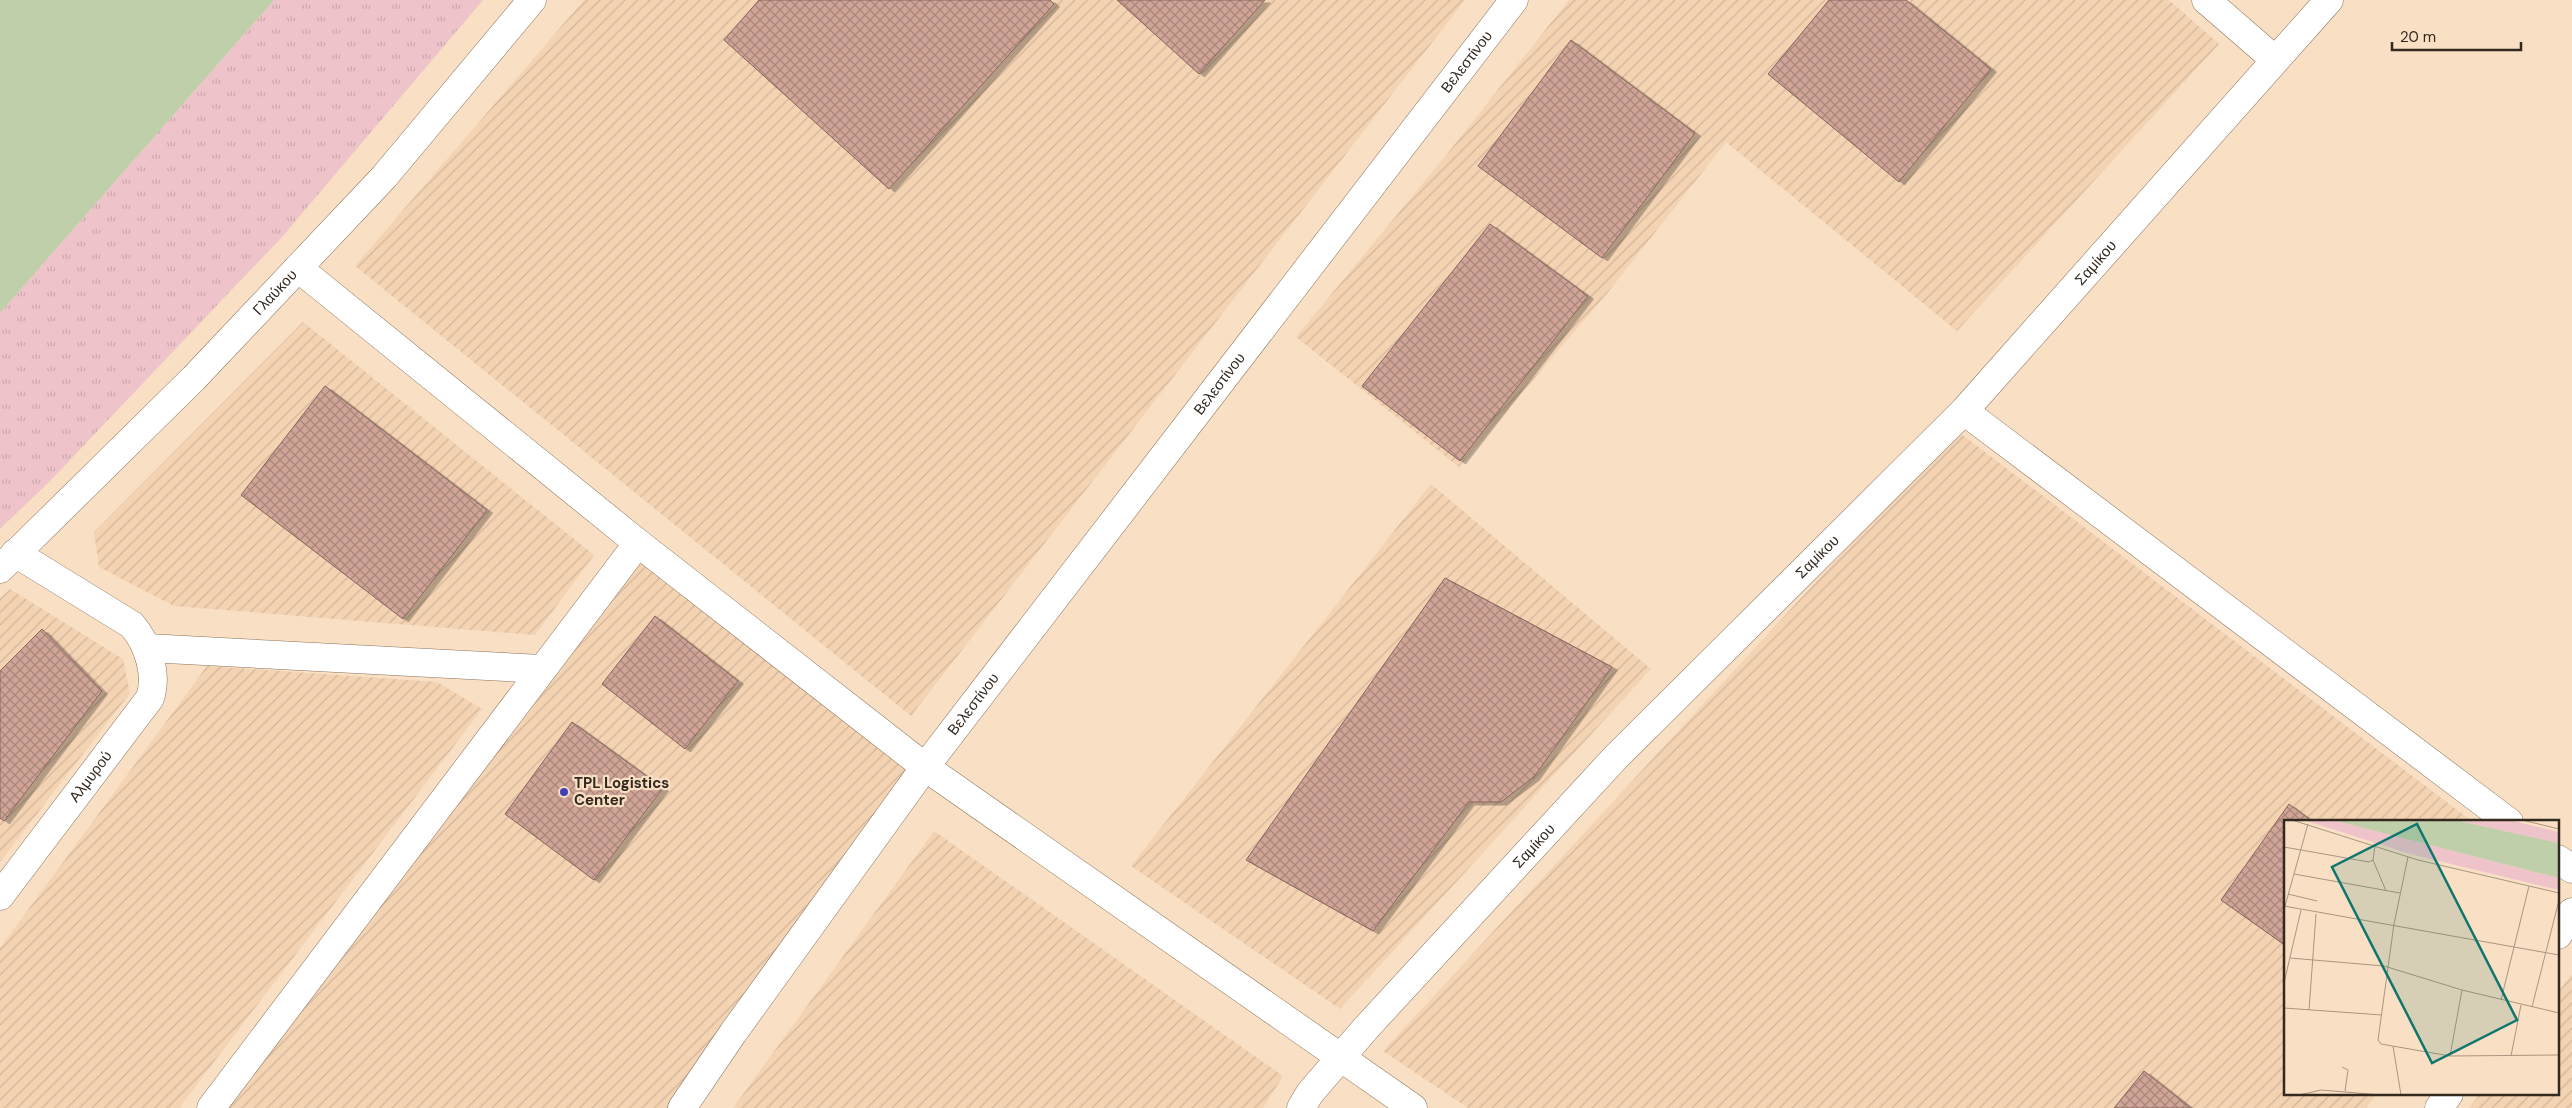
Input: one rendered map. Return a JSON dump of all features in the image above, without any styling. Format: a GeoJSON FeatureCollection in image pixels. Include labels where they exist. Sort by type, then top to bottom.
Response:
{"type":"FeatureCollection","features":[{"type":"Feature","properties":{"kind":"street","name":"Γλαύκου"},"geometry":{"type":"LineString","coordinates":[[8,561],[194,378],[384,178],[532,0]]}},
{"type":"Feature","properties":{"kind":"street","name":"Βελεστίνου"},"geometry":{"type":"LineString","coordinates":[[682,1108],[733,1033],[925,767],[1514,0]]}},
{"type":"Feature","properties":{"kind":"street"},"geometry":{"type":"LineString","coordinates":[[2206,0],[2274,59]]}},
{"type":"Feature","properties":{"kind":"street","name":"Σαμίκου"},"geometry":{"type":"LineString","coordinates":[[1301,1108],[1310,1093],[1340,1058],[1615,758],[1964,411],[2274,59],[2329,0]]}},
{"type":"Feature","properties":{"kind":"street"},"geometry":{"type":"LineString","coordinates":[[298,268],[638,543],[925,767],[1413,1108]]}},
{"type":"Feature","properties":{"kind":"street"},"geometry":{"type":"LineString","coordinates":[[1964,411],[2506,820]]}},
{"type":"Feature","properties":{"kind":"street"},"geometry":{"type":"LineString","coordinates":[[211,1108],[638,543]]}},
{"type":"Feature","properties":{"kind":"street"},"geometry":{"type":"LineString","coordinates":[[8,561],[132,625],[143,638],[147,648],[542,669]]}},
{"type":"Feature","properties":{"kind":"street","name":"Αλμυρού"},"geometry":{"type":"LineString","coordinates":[[0,896],[150,698],[154,686],[147,648]]}},
{"type":"Feature","properties":{"kind":"street"},"geometry":{"type":"LineString","coordinates":[[2560,860],[2572,869]]}},
{"type":"Feature","properties":{"kind":"street"},"geometry":{"type":"LineString","coordinates":[[2560,932],[2572,912]]}},
{"type":"Feature","properties":{"kind":"street"},"geometry":{"type":"LineString","coordinates":[[2439,1108],[2448,1096]]}},
{"type":"Feature","properties":{"kind":"shaded area"},"geometry":{"type":"Polygon","coordinates":[[[0,0],[274,0],[0,313],[0,0]]]}},
{"type":"Feature","properties":{"kind":"shaded area"},"geometry":{"type":"Polygon","coordinates":[[[584,0],[1465,0],[911,716],[355,266],[584,0]]]}},
{"type":"Feature","properties":{"kind":"shaded area"},"geometry":{"type":"Polygon","coordinates":[[[1569,0],[2169,0],[2219,44],[1957,331],[1726,142],[1609,291],[1459,467],[1296,337],[1443,159],[1569,0]]]}},
{"type":"Feature","properties":{"kind":"shaded area"},"geometry":{"type":"Polygon","coordinates":[[[303,322],[594,555],[535,635],[174,606],[99,567],[94,532],[303,322]]]}},
{"type":"Feature","properties":{"kind":"shaded area"},"geometry":{"type":"Polygon","coordinates":[[[1956,430],[2470,820],[2284,820],[2284,1096],[2375,1096],[2366,1108],[1468,1108],[1383,1051],[1956,430]]]}},
{"type":"Feature","properties":{"kind":"shaded area"},"geometry":{"type":"Polygon","coordinates":[[[1431,484],[1651,669],[1340,1009],[1131,866],[1431,484]]]}},
{"type":"Feature","properties":{"kind":"shaded area"},"geometry":{"type":"Polygon","coordinates":[[[638,543],[925,767],[689,1108],[211,1108],[638,543]]]}},
{"type":"Feature","properties":{"kind":"shaded area"},"geometry":{"type":"Polygon","coordinates":[[[10,589],[123,659],[130,693],[0,862],[0,598],[10,589]]]}},
{"type":"Feature","properties":{"kind":"shaded area"},"geometry":{"type":"Polygon","coordinates":[[[207,666],[437,682],[482,709],[179,1108],[0,1108],[0,948],[207,666]]]}},
{"type":"Feature","properties":{"kind":"shaded area"},"geometry":{"type":"Polygon","coordinates":[[[934,831],[1283,1076],[1263,1108],[733,1108],[934,831]]]}},
{"type":"Feature","properties":{"kind":"shaded area"},"geometry":{"type":"Polygon","coordinates":[[[2572,974],[2572,1108],[2469,1108],[2478,1096],[2560,1096],[2560,989],[2572,974]]]}},
{"type":"Feature","properties":{"kind":"green space"},"geometry":{"type":"Polygon","coordinates":[[[274,0],[483,0],[282,237],[49,482],[0,529],[0,313],[274,0]]]}},
{"type":"Feature","properties":{"kind":"building"},"geometry":{"type":"Polygon","coordinates":[[[759,0],[1050,0],[1054,4],[889,189],[724,40],[759,0]]]}},
{"type":"Feature","properties":{"kind":"building"},"geometry":{"type":"Polygon","coordinates":[[[1117,0],[1265,0],[1199,74],[1117,0]]]}},
{"type":"Feature","properties":{"kind":"building"},"geometry":{"type":"Polygon","coordinates":[[[1829,0],[1906,0],[1991,69],[1899,182],[1768,74],[1829,0]]]}},
{"type":"Feature","properties":{"kind":"building"},"geometry":{"type":"Polygon","coordinates":[[[1571,40],[1695,133],[1602,258],[1478,166],[1571,40]]]}},
{"type":"Feature","properties":{"kind":"building"},"geometry":{"type":"Polygon","coordinates":[[[1490,224],[1588,296],[1460,461],[1362,386],[1490,224]]]}},
{"type":"Feature","properties":{"kind":"building"},"geometry":{"type":"Polygon","coordinates":[[[325,386],[487,510],[403,619],[241,495],[325,386]]]}},
{"type":"Feature","properties":{"kind":"building"},"geometry":{"type":"Polygon","coordinates":[[[1445,578],[1612,667],[1534,777],[1501,802],[1469,802],[1373,931],[1246,860],[1445,578]]]}},
{"type":"Feature","properties":{"kind":"building"},"geometry":{"type":"Polygon","coordinates":[[[655,616],[738,681],[685,749],[602,684],[655,616]]]}},
{"type":"Feature","properties":{"kind":"building"},"geometry":{"type":"Polygon","coordinates":[[[42,629],[102,691],[4,821],[0,818],[0,671],[42,629]]]}},
{"type":"Feature","properties":{"kind":"building"},"geometry":{"type":"Polygon","coordinates":[[[572,722],[663,788],[594,880],[505,814],[572,722]]]}},
{"type":"Feature","properties":{"kind":"building"},"geometry":{"type":"Polygon","coordinates":[[[2289,804],[2310,820],[2284,820],[2284,945],[2221,900],[2289,804]]]}},
{"type":"Feature","properties":{"kind":"building"},"geometry":{"type":"Polygon","coordinates":[[[2144,1071],[2191,1108],[2114,1108],[2144,1071]]]}},
{"type":"Feature","properties":{"kind":"place","name":"TPL Logistics Center"},"geometry":{"type":"Point","coordinates":[564,792]}}]}
